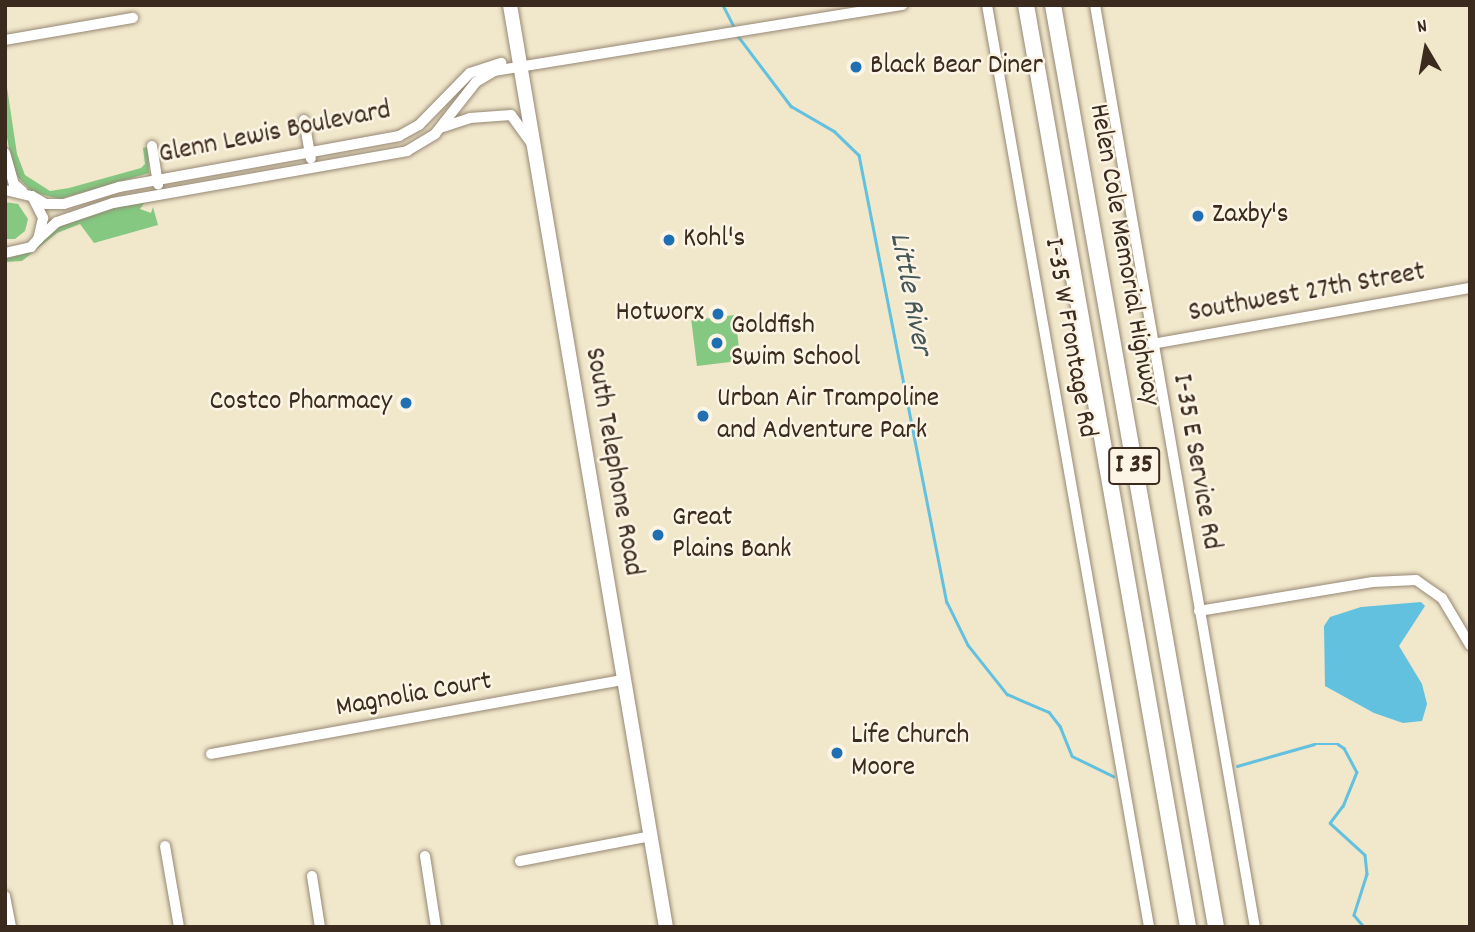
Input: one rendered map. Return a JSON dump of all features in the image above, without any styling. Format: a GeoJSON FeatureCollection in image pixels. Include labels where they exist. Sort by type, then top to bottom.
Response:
{"type":"FeatureCollection","features":[{"type":"Feature","properties":{"kind":"highway","name":"Helen Cole Memorial Highway"},"geometry":{"type":"LineString","coordinates":[[1026,5],[1188,927]]}},
{"type":"Feature","properties":{"kind":"highway","name":"Helen Cole Memorial Highway"},"geometry":{"type":"LineString","coordinates":[[1052,5],[1216,927]]}},
{"type":"Feature","properties":{"kind":"main road","name":"South Telephone Road"},"geometry":{"type":"LineString","coordinates":[[510,5],[666,927]]}},
{"type":"Feature","properties":{"kind":"street"},"geometry":{"type":"LineString","coordinates":[[521,67],[903,5]]}},
{"type":"Feature","properties":{"kind":"street","name":"I-35 W Frontage Rd"},"geometry":{"type":"LineString","coordinates":[[987,5],[1149,927]]}},
{"type":"Feature","properties":{"kind":"street","name":"I-35 E Service Rd"},"geometry":{"type":"LineString","coordinates":[[1094,5],[1255,927]]}},
{"type":"Feature","properties":{"kind":"street"},"geometry":{"type":"LineString","coordinates":[[5,40],[133,18]]}},
{"type":"Feature","properties":{"kind":"street","name":"Glenn Lewis Boulevard"},"geometry":{"type":"LineString","coordinates":[[5,190],[27,194],[46,204],[64,204],[158,180],[399,136],[419,125],[470,72],[504,63],[521,67]]}},
{"type":"Feature","properties":{"kind":"street","name":"Glenn Lewis Boulevard"},"geometry":{"type":"LineString","coordinates":[[438,131],[482,77],[521,67]]}},
{"type":"Feature","properties":{"kind":"street","name":"Glenn Lewis Boulevard"},"geometry":{"type":"LineString","coordinates":[[5,253],[21,252],[49,226],[68,218],[160,194],[407,151],[438,131],[470,118],[512,114],[534,150]]}},
{"type":"Feature","properties":{"kind":"street"},"geometry":{"type":"LineString","coordinates":[[304,120],[312,168]]}},
{"type":"Feature","properties":{"kind":"street"},"geometry":{"type":"LineString","coordinates":[[152,146],[160,194]]}},
{"type":"Feature","properties":{"kind":"street"},"geometry":{"type":"LineString","coordinates":[[5,153],[14,184],[27,194],[43,218],[38,239]]}},
{"type":"Feature","properties":{"kind":"street","name":"Southwest 27th Street"},"geometry":{"type":"LineString","coordinates":[[1152,344],[1470,288]]}},
{"type":"Feature","properties":{"kind":"street"},"geometry":{"type":"LineString","coordinates":[[1199,611],[1373,582],[1416,580],[1442,597],[1470,645]]}},
{"type":"Feature","properties":{"kind":"street","name":"Magnolia Court"},"geometry":{"type":"LineString","coordinates":[[211,754],[624,680]]}},
{"type":"Feature","properties":{"kind":"street"},"geometry":{"type":"LineString","coordinates":[[520,861],[651,836]]}},
{"type":"Feature","properties":{"kind":"street"},"geometry":{"type":"LineString","coordinates":[[165,846],[179,927]]}},
{"type":"Feature","properties":{"kind":"street"},"geometry":{"type":"LineString","coordinates":[[425,856],[436,927]]}},
{"type":"Feature","properties":{"kind":"street"},"geometry":{"type":"LineString","coordinates":[[312,876],[320,927]]}},
{"type":"Feature","properties":{"kind":"street"},"geometry":{"type":"LineString","coordinates":[[5,896],[10,927]]}},
{"type":"Feature","properties":{"kind":"green space"},"geometry":{"type":"Polygon","coordinates":[[[5,74],[17,154],[25,175],[50,191],[69,188],[141,168],[145,164],[143,148],[148,147],[149,173],[60,199],[32,192],[14,173],[5,128],[5,74]]]}},
{"type":"Feature","properties":{"kind":"green space"},"geometry":{"type":"Polygon","coordinates":[[[5,202],[18,204],[28,219],[25,231],[15,239],[5,239],[5,202]]]}},
{"type":"Feature","properties":{"kind":"green space"},"geometry":{"type":"Polygon","coordinates":[[[145,202],[140,209],[151,213],[153,207],[158,225],[94,243],[80,224],[57,233],[22,261],[5,262],[5,256],[26,253],[47,231],[107,209],[145,202]]]}},
{"type":"Feature","properties":{"kind":"green space","name":"Goldfish Swim School"},"geometry":{"type":"Polygon","coordinates":[[[735,315],[741,361],[697,366],[691,320],[735,315]]]}},
{"type":"Feature","properties":{"kind":"water"},"geometry":{"type":"Polygon","coordinates":[[[1421,602],[1425,606],[1399,646],[1422,684],[1427,704],[1422,721],[1403,723],[1374,713],[1325,686],[1324,626],[1330,617],[1361,607],[1421,602]]]}},
{"type":"Feature","properties":{"kind":"waterway","name":"Little River"},"geometry":{"type":"LineString","coordinates":[[723,5],[734,27]]}},
{"type":"Feature","properties":{"kind":"waterway","name":"Little River"},"geometry":{"type":"LineString","coordinates":[[738,36],[791,106],[834,131],[859,155],[947,602],[968,645],[1007,694],[1049,712],[1060,726],[1072,756],[1113,776]]}},
{"type":"Feature","properties":{"kind":"waterway","name":"Little River"},"geometry":{"type":"LineString","coordinates":[[1237,766],[1314,744],[1338,744],[1344,748],[1357,772],[1343,806],[1330,823],[1365,855],[1367,874],[1354,915],[1364,927]]}},
{"type":"Feature","properties":{"kind":"place","name":"Black Bear Diner"},"geometry":{"type":"Point","coordinates":[856,67]}},
{"type":"Feature","properties":{"kind":"place","name":"Zaxby's"},"geometry":{"type":"Point","coordinates":[1198,216]}},
{"type":"Feature","properties":{"kind":"place","name":"Kohl's"},"geometry":{"type":"Point","coordinates":[669,240]}},
{"type":"Feature","properties":{"kind":"place","name":"Hotworx"},"geometry":{"type":"Point","coordinates":[718,314]}},
{"type":"Feature","properties":{"kind":"place","name":"Goldfish Swim School"},"geometry":{"type":"Point","coordinates":[717,343]}},
{"type":"Feature","properties":{"kind":"place","name":"Costco Pharmacy"},"geometry":{"type":"Point","coordinates":[406,403]}},
{"type":"Feature","properties":{"kind":"place","name":"Urban Air Trampoline and Adventure Park"},"geometry":{"type":"Point","coordinates":[703,416]}},
{"type":"Feature","properties":{"kind":"place","name":"Great Plains Bank"},"geometry":{"type":"Point","coordinates":[658,535]}},
{"type":"Feature","properties":{"kind":"place","name":"Life Church Moore"},"geometry":{"type":"Point","coordinates":[837,753]}}]}
